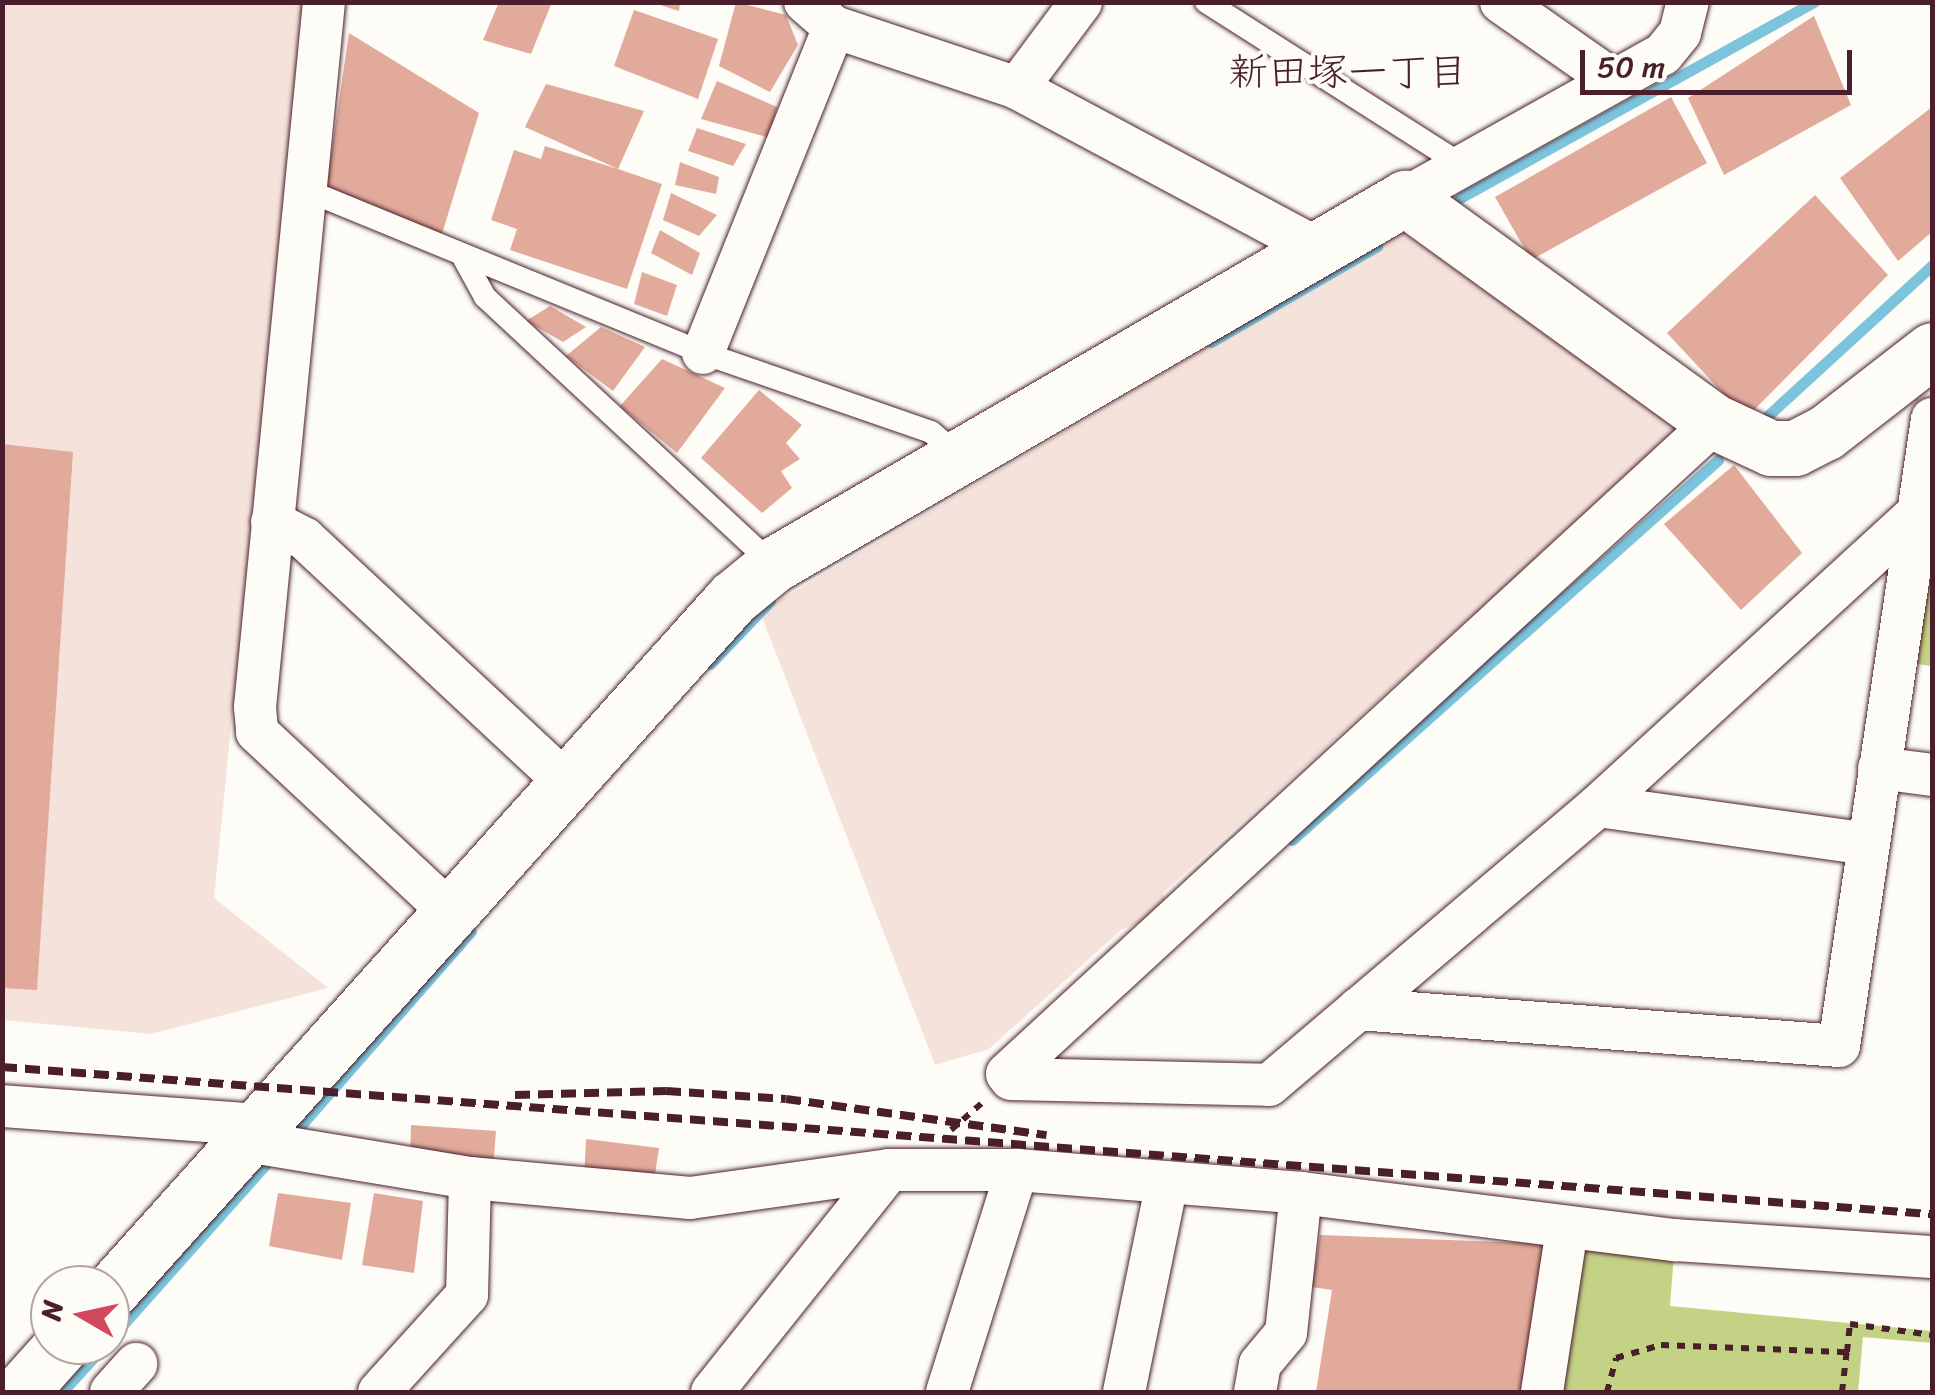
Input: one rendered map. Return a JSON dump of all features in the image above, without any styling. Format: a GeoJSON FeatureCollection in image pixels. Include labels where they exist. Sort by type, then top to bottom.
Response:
{"type":"FeatureCollection","features":[{"type":"Feature","properties":{"kind":"street"},"geometry":{"type":"LineString","coordinates":[[324,2],[272,522],[257,732],[452,914]]}},
{"type":"Feature","properties":{"kind":"street"},"geometry":{"type":"LineString","coordinates":[[1017,88],[1082,2]]}},
{"type":"Feature","properties":{"kind":"street"},"geometry":{"type":"LineString","coordinates":[[1501,2],[1614,81]]}},
{"type":"Feature","properties":{"kind":"street"},"geometry":{"type":"LineString","coordinates":[[130,1272],[265,1139],[452,914],[733,598],[773,565],[1405,198],[1663,54],[1680,34],[1688,2]]}},
{"type":"Feature","properties":{"kind":"street"},"geometry":{"type":"LineString","coordinates":[[703,354],[814,9],[1017,88],[1320,250]]}},
{"type":"Feature","properties":{"kind":"street"},"geometry":{"type":"LineString","coordinates":[[1405,198],[1715,422],[1752,442],[1795,448],[1825,433],[1931,360]]}},
{"type":"Feature","properties":{"kind":"street"},"geometry":{"type":"LineString","coordinates":[[1358,1008],[1839,1046],[1932,419]]}},
{"type":"Feature","properties":{"kind":"street"},"geometry":{"type":"LineString","coordinates":[[1715,422],[1008,1074],[1269,1086],[1598,806],[1917,514]]}},
{"type":"Feature","properties":{"kind":"street"},"geometry":{"type":"LineString","coordinates":[[272,522],[305,539],[568,784]]}},
{"type":"Feature","properties":{"kind":"street"},"geometry":{"type":"LineString","coordinates":[[1879,768],[1932,774]]}},
{"type":"Feature","properties":{"kind":"street"},"geometry":{"type":"LineString","coordinates":[[1598,806],[1866,844]]}},
{"type":"Feature","properties":{"kind":"street"},"geometry":{"type":"LineString","coordinates":[[2,1106],[265,1139],[470,1178],[690,1198],[889,1170],[1017,1170],[1301,1193],[1567,1228],[1932,1258]]}},
{"type":"Feature","properties":{"kind":"street"},"geometry":{"type":"LineString","coordinates":[[718,1389],[889,1170]]}},
{"type":"Feature","properties":{"kind":"street"},"geometry":{"type":"LineString","coordinates":[[947,1392],[1017,1170]]}},
{"type":"Feature","properties":{"kind":"street"},"geometry":{"type":"LineString","coordinates":[[379,1392],[466,1295],[470,1178]]}},
{"type":"Feature","properties":{"kind":"street"},"geometry":{"type":"LineString","coordinates":[[1124,1392],[1167,1182]]}},
{"type":"Feature","properties":{"kind":"street"},"geometry":{"type":"LineString","coordinates":[[1255,1392],[1260,1364],[1286,1333],[1301,1193]]}},
{"type":"Feature","properties":{"kind":"street"},"geometry":{"type":"LineString","coordinates":[[1542,1392],[1567,1228]]}},
{"type":"Feature","properties":{"kind":"street"},"geometry":{"type":"LineString","coordinates":[[20,1392],[44,1365]]}},
{"type":"Feature","properties":{"kind":"lane"},"geometry":{"type":"LineString","coordinates":[[1206,2],[1465,167]]}},
{"type":"Feature","properties":{"kind":"lane"},"geometry":{"type":"LineString","coordinates":[[306,190],[703,354],[931,432],[960,456]]}},
{"type":"Feature","properties":{"kind":"lane"},"geometry":{"type":"LineString","coordinates":[[462,257],[485,297],[773,565]]}},
{"type":"Feature","properties":{"kind":"path"},"geometry":{"type":"LineString","coordinates":[[1850,1324],[1932,1334]]}},
{"type":"Feature","properties":{"kind":"path"},"geometry":{"type":"LineString","coordinates":[[1606,1392],[1616,1358],[1628,1352],[1707,1343],[1847,1352],[1850,1324]]}},
{"type":"Feature","properties":{"kind":"path"},"geometry":{"type":"LineString","coordinates":[[1842,1392],[1850,1324]]}},
{"type":"Feature","properties":{"kind":"shaded area"},"geometry":{"type":"Polygon","coordinates":[[[2,3],[303,3],[214,898],[328,988],[151,1034],[3,1020],[2,3]]]}},
{"type":"Feature","properties":{"kind":"shaded area"},"geometry":{"type":"Polygon","coordinates":[[[1402,232],[1682,428],[1163,893],[1168,911],[1121,930],[989,1049],[935,1065],[760,612],[1402,232]]]}},
{"type":"Feature","properties":{"kind":"green space"},"geometry":{"type":"Polygon","coordinates":[[[1932,514],[1932,666],[1910,663],[1932,514]]]}},
{"type":"Feature","properties":{"kind":"green space"},"geometry":{"type":"Polygon","coordinates":[[[1567,1228],[1675,1240],[1670,1306],[1932,1331],[1932,1343],[1863,1337],[1858,1392],[1541,1392],[1567,1228]]]}},
{"type":"Feature","properties":{"kind":"building"},"geometry":{"type":"Polygon","coordinates":[[[499,2],[552,2],[531,54],[483,40],[499,2]]]}},
{"type":"Feature","properties":{"kind":"building"},"geometry":{"type":"Polygon","coordinates":[[[651,2],[680,2],[679,11],[651,2]]]}},
{"type":"Feature","properties":{"kind":"building"},"geometry":{"type":"Polygon","coordinates":[[[736,2],[786,15],[798,45],[770,92],[719,66],[736,2]]]}},
{"type":"Feature","properties":{"kind":"building"},"geometry":{"type":"Polygon","coordinates":[[[634,10],[718,39],[698,99],[614,66],[634,10]]]}},
{"type":"Feature","properties":{"kind":"building"},"geometry":{"type":"Polygon","coordinates":[[[1814,16],[1851,105],[1724,175],[1688,98],[1814,16]]]}},
{"type":"Feature","properties":{"kind":"building"},"geometry":{"type":"Polygon","coordinates":[[[349,33],[479,113],[441,237],[326,190],[349,33]]]}},
{"type":"Feature","properties":{"kind":"building"},"geometry":{"type":"Polygon","coordinates":[[[717,81],[777,107],[770,138],[701,119],[717,81]]]}},
{"type":"Feature","properties":{"kind":"building"},"geometry":{"type":"Polygon","coordinates":[[[546,84],[644,111],[618,169],[525,127],[546,84]]]}},
{"type":"Feature","properties":{"kind":"building"},"geometry":{"type":"Polygon","coordinates":[[[1671,97],[1707,163],[1531,260],[1495,197],[1671,97]]]}},
{"type":"Feature","properties":{"kind":"building"},"geometry":{"type":"Polygon","coordinates":[[[1932,107],[1932,232],[1898,261],[1840,178],[1932,107]]]}},
{"type":"Feature","properties":{"kind":"building"},"geometry":{"type":"Polygon","coordinates":[[[697,128],[746,144],[733,166],[688,151],[697,128]]]}},
{"type":"Feature","properties":{"kind":"building"},"geometry":{"type":"Polygon","coordinates":[[[545,146],[662,184],[627,289],[510,250],[517,229],[491,220],[514,150],[541,159],[545,146]]]}},
{"type":"Feature","properties":{"kind":"building"},"geometry":{"type":"Polygon","coordinates":[[[680,162],[719,177],[716,194],[675,185],[680,162]]]}},
{"type":"Feature","properties":{"kind":"building"},"geometry":{"type":"Polygon","coordinates":[[[671,193],[717,215],[699,236],[663,220],[671,193]]]}},
{"type":"Feature","properties":{"kind":"building"},"geometry":{"type":"Polygon","coordinates":[[[1815,195],[1888,275],[1746,418],[1667,333],[1815,195]]]}},
{"type":"Feature","properties":{"kind":"building"},"geometry":{"type":"Polygon","coordinates":[[[660,230],[700,253],[692,275],[651,253],[660,230]]]}},
{"type":"Feature","properties":{"kind":"building"},"geometry":{"type":"Polygon","coordinates":[[[642,272],[677,285],[667,316],[634,304],[642,272]]]}},
{"type":"Feature","properties":{"kind":"building"},"geometry":{"type":"Polygon","coordinates":[[[550,306],[586,327],[563,342],[526,321],[550,306]]]}},
{"type":"Feature","properties":{"kind":"building"},"geometry":{"type":"Polygon","coordinates":[[[601,327],[645,347],[613,391],[566,356],[601,327]]]}},
{"type":"Feature","properties":{"kind":"building"},"geometry":{"type":"Polygon","coordinates":[[[662,359],[725,388],[677,453],[620,406],[662,359]]]}},
{"type":"Feature","properties":{"kind":"building"},"geometry":{"type":"Polygon","coordinates":[[[759,390],[802,425],[786,443],[800,459],[781,471],[792,488],[762,513],[701,458],[759,390]]]}},
{"type":"Feature","properties":{"kind":"building"},"geometry":{"type":"Polygon","coordinates":[[[2,444],[73,452],[37,990],[2,988],[2,444]]]}},
{"type":"Feature","properties":{"kind":"building"},"geometry":{"type":"Polygon","coordinates":[[[1734,465],[1802,553],[1741,610],[1664,524],[1734,465]]]}},
{"type":"Feature","properties":{"kind":"building"},"geometry":{"type":"Polygon","coordinates":[[[411,1125],[496,1131],[493,1169],[410,1161],[411,1125]]]}},
{"type":"Feature","properties":{"kind":"building"},"geometry":{"type":"Polygon","coordinates":[[[586,1139],[659,1148],[653,1188],[584,1183],[586,1139]]]}},
{"type":"Feature","properties":{"kind":"building"},"geometry":{"type":"Polygon","coordinates":[[[278,1193],[351,1203],[342,1260],[269,1246],[278,1193]]]}},
{"type":"Feature","properties":{"kind":"building"},"geometry":{"type":"Polygon","coordinates":[[[374,1193],[423,1201],[414,1273],[362,1265],[374,1193]]]}},
{"type":"Feature","properties":{"kind":"building"},"geometry":{"type":"Polygon","coordinates":[[[1320,1235],[1554,1244],[1528,1392],[1316,1392],[1332,1290],[1312,1287],[1320,1235]]]}},
{"type":"Feature","properties":{"kind":"waterway"},"geometry":{"type":"LineString","coordinates":[[1460,198],[1814,2]]}},
{"type":"Feature","properties":{"kind":"waterway"},"geometry":{"type":"LineString","coordinates":[[1211,342],[1377,246]]}},
{"type":"Feature","properties":{"kind":"waterway"},"geometry":{"type":"LineString","coordinates":[[1762,421],[1932,265]]}},
{"type":"Feature","properties":{"kind":"waterway"},"geometry":{"type":"LineString","coordinates":[[1292,840],[1718,460]]}},
{"type":"Feature","properties":{"kind":"waterway"},"geometry":{"type":"LineString","coordinates":[[710,664],[770,601]]}},
{"type":"Feature","properties":{"kind":"waterway"},"geometry":{"type":"LineString","coordinates":[[289,1139],[471,931]]}},
{"type":"Feature","properties":{"kind":"waterway"},"geometry":{"type":"LineString","coordinates":[[130,1317],[273,1156]]}},
{"type":"Feature","properties":{"kind":"waterway"},"geometry":{"type":"LineString","coordinates":[[62,1392],[87,1365]]}},
{"type":"Feature","properties":{"kind":"railway"},"geometry":{"type":"LineString","coordinates":[[2,1067],[1932,1214]]}},
{"type":"Feature","properties":{"kind":"railway"},"geometry":{"type":"LineString","coordinates":[[515,1095],[666,1091],[786,1099],[1047,1135]]}},
{"type":"Feature","properties":{"kind":"district","name":"新田塚一丁目"},"geometry":{"type":"Point","coordinates":[1348,72]}}]}
